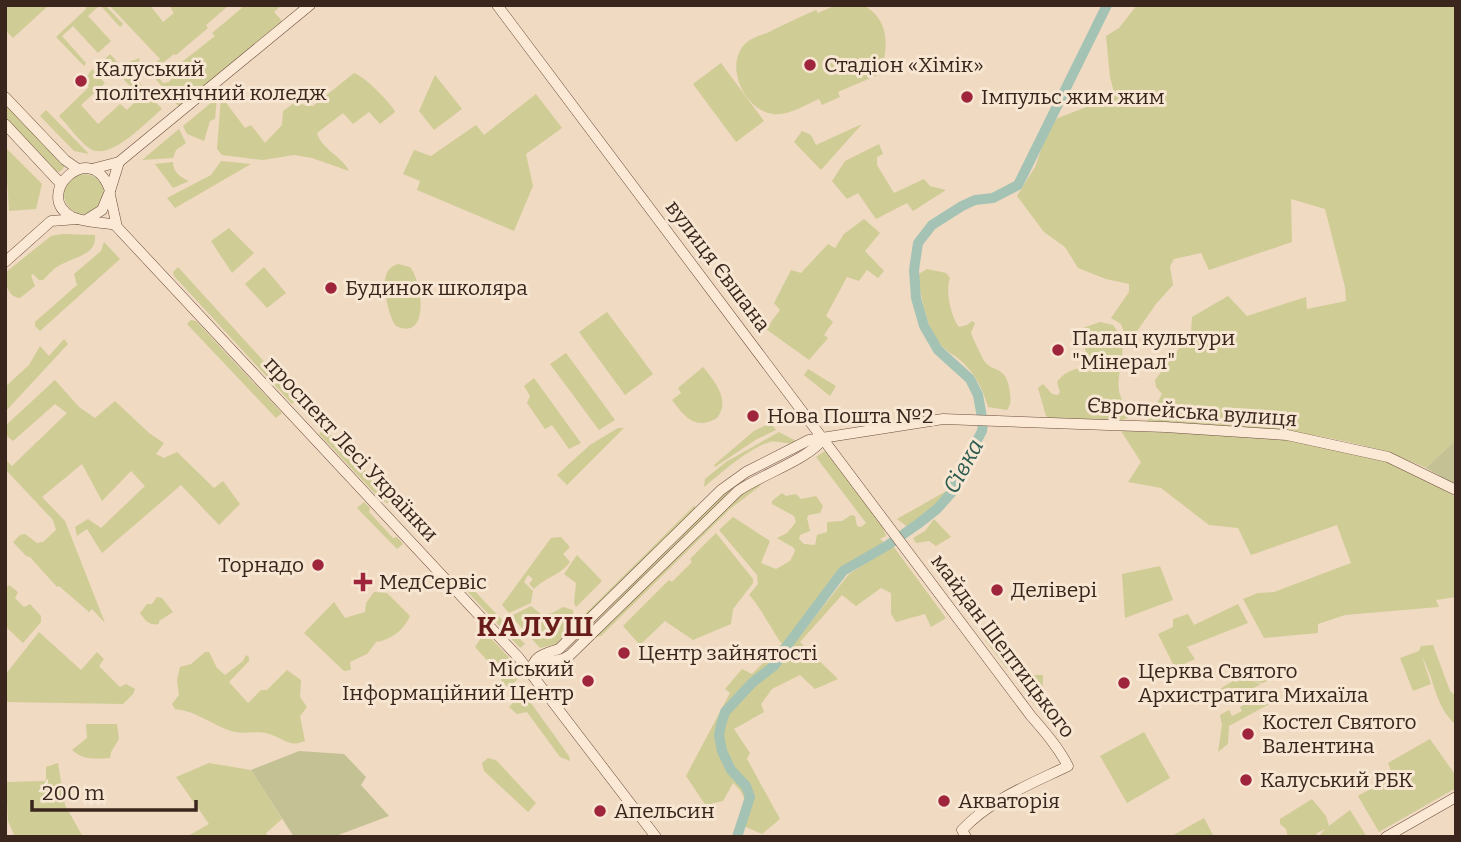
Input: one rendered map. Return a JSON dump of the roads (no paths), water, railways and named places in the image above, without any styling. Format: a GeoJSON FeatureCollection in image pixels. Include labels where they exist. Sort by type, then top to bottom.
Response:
{"type":"FeatureCollection","features":[{"type":"Feature","properties":{"kind":"main road"},"geometry":{"type":"LineString","coordinates":[[5,262],[51,221],[65,177],[78,169],[92,169],[119,162],[310,5]]}},
{"type":"Feature","properties":{"kind":"main road","name":"вулиця Євшана"},"geometry":{"type":"LineString","coordinates":[[497,5],[906,550]]}},
{"type":"Feature","properties":{"kind":"main road"},"geometry":{"type":"LineString","coordinates":[[5,97],[65,160],[78,169]]}},
{"type":"Feature","properties":{"kind":"main road"},"geometry":{"type":"LineString","coordinates":[[5,124],[61,184]]}},
{"type":"Feature","properties":{"kind":"main road"},"geometry":{"type":"LineString","coordinates":[[82,219],[102,210],[119,162]]}},
{"type":"Feature","properties":{"kind":"main road"},"geometry":{"type":"LineString","coordinates":[[51,221],[82,219],[116,225],[110,193],[100,174],[92,169]]}},
{"type":"Feature","properties":{"kind":"main road"},"geometry":{"type":"LineString","coordinates":[[58,197],[64,210],[82,219]]}},
{"type":"Feature","properties":{"kind":"main road","name":"проспект Лесі Українки"},"geometry":{"type":"LineString","coordinates":[[116,225],[519,658],[536,666]]}},
{"type":"Feature","properties":{"kind":"main road","name":"Європейська вулиця"},"geometry":{"type":"LineString","coordinates":[[536,666],[559,649],[731,482],[809,440],[837,434],[943,419],[973,419],[1287,435],[1388,457],[1456,490]]}},
{"type":"Feature","properties":{"kind":"main road","name":"майдан Шептицького"},"geometry":{"type":"LineString","coordinates":[[906,550],[1031,716],[1053,741],[1068,766],[996,802],[964,833]]}},
{"type":"Feature","properties":{"kind":"main road"},"geometry":{"type":"LineString","coordinates":[[536,666],[542,687],[656,837]]}},
{"type":"Feature","properties":{"kind":"main road"},"geometry":{"type":"LineString","coordinates":[[1386,837],[1456,797]]}},
{"type":"Feature","properties":{"kind":"waterway","name":"Сівка"},"geometry":{"type":"LineString","coordinates":[[737,837],[750,797],[746,786],[731,770],[722,751],[719,735],[725,712],[752,683],[775,665],[843,571],[888,545],[937,509],[953,491],[955,482],[982,431],[978,395],[970,379],[938,350],[924,326],[916,298],[914,270],[918,243],[932,225],[962,206],[975,200],[993,198],[1018,185],[1107,5]]}},
{"type":"Feature","properties":{"kind":"place","name":"Стадіон «Хімік»"},"geometry":{"type":"Point","coordinates":[810,65]}},
{"type":"Feature","properties":{"kind":"place","name":"Калуський політехнічний коледж"},"geometry":{"type":"Point","coordinates":[81,81]}},
{"type":"Feature","properties":{"kind":"place","name":"Імпульс жим жим"},"geometry":{"type":"Point","coordinates":[967,97]}},
{"type":"Feature","properties":{"kind":"place","name":"Будинок школяра"},"geometry":{"type":"Point","coordinates":[331,288]}},
{"type":"Feature","properties":{"kind":"place","name":"Палац культури \"Мінерал\""},"geometry":{"type":"Point","coordinates":[1058,350]}},
{"type":"Feature","properties":{"kind":"place","name":"Нова Пошта №2"},"geometry":{"type":"Point","coordinates":[753,416]}},
{"type":"Feature","properties":{"kind":"place","name":"Торнадо"},"geometry":{"type":"Point","coordinates":[318,565]}},
{"type":"Feature","properties":{"kind":"place","name":"МедСервіс"},"geometry":{"type":"Point","coordinates":[363,582]}},
{"type":"Feature","properties":{"kind":"place","name":"Делівері"},"geometry":{"type":"Point","coordinates":[997,590]}},
{"type":"Feature","properties":{"kind":"place","name":"Центр зайнятості"},"geometry":{"type":"Point","coordinates":[624,653]}},
{"type":"Feature","properties":{"kind":"place","name":"Міський Інформаційний Центр"},"geometry":{"type":"Point","coordinates":[588,681]}},
{"type":"Feature","properties":{"kind":"place","name":"Церква Святого Архистратига Михаїла"},"geometry":{"type":"Point","coordinates":[1124,683]}},
{"type":"Feature","properties":{"kind":"place","name":"Костел Святого Валентина"},"geometry":{"type":"Point","coordinates":[1248,734]}},
{"type":"Feature","properties":{"kind":"place","name":"Калуський РБК"},"geometry":{"type":"Point","coordinates":[1246,780]}},
{"type":"Feature","properties":{"kind":"place","name":"Акваторія"},"geometry":{"type":"Point","coordinates":[944,801]}},
{"type":"Feature","properties":{"kind":"place","name":"Апельсин"},"geometry":{"type":"Point","coordinates":[600,811]}},
{"type":"Feature","properties":{"kind":"district","name":"КАЛУШ"},"geometry":{"type":"Point","coordinates":[536,626]}}]}
